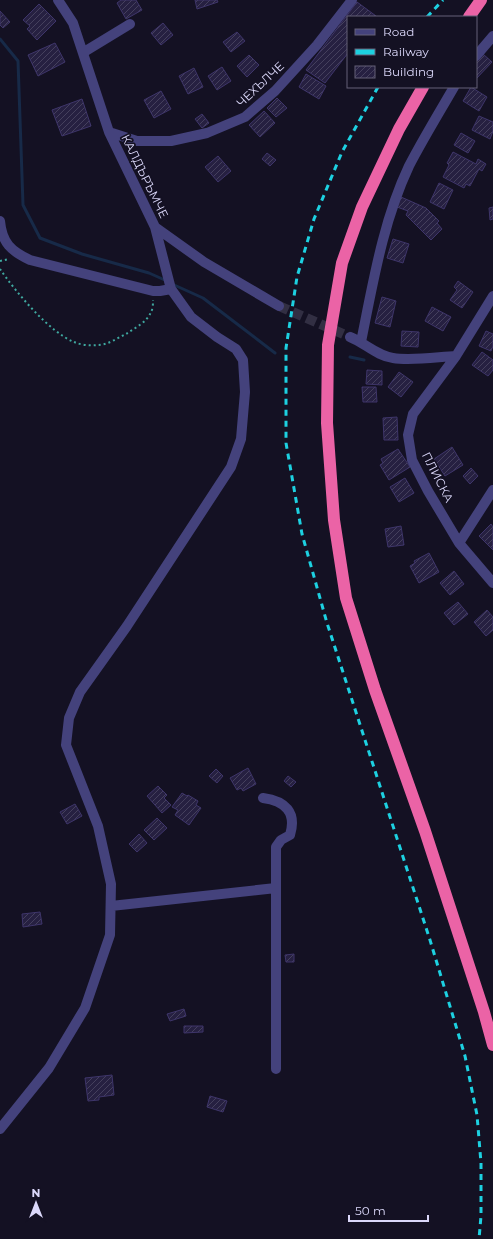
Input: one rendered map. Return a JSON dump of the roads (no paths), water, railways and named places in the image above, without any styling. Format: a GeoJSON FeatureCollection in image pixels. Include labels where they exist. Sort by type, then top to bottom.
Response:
{"type":"FeatureCollection","features":[{"type":"Feature","properties":{"kind":"highway"},"geometry":{"type":"LineString","coordinates":[[470,16],[481,0]]}},
{"type":"Feature","properties":{"kind":"highway"},"geometry":{"type":"LineString","coordinates":[[422,88],[399,129],[362,207],[342,263],[328,345],[328,430],[334,520],[346,598],[375,690],[425,831],[482,1004],[493,1045]]}},
{"type":"Feature","properties":{"kind":"street","name":"КАЛДЪРЪМЧЕ"},"geometry":{"type":"LineString","coordinates":[[58,0],[73,24],[84,52],[109,132],[155,227],[204,262],[279,306]]}},
{"type":"Feature","properties":{"kind":"street","name":"ЧЕХЪЛЧЕ"},"geometry":{"type":"LineString","coordinates":[[109,132],[137,141],[171,141],[207,133],[245,117],[275,92],[317,45],[352,0]]}},
{"type":"Feature","properties":{"kind":"street"},"geometry":{"type":"LineString","coordinates":[[84,52],[130,24]]}},
{"type":"Feature","properties":{"kind":"street"},"geometry":{"type":"LineString","coordinates":[[477,55],[493,36]]}},
{"type":"Feature","properties":{"kind":"street"},"geometry":{"type":"LineString","coordinates":[[361,342],[378,259],[392,210],[409,167],[453,88]]}},
{"type":"Feature","properties":{"kind":"street"},"geometry":{"type":"LineString","coordinates":[[0,221],[4,240],[11,248],[30,260],[153,291],[171,289]]}},
{"type":"Feature","properties":{"kind":"street"},"geometry":{"type":"LineString","coordinates":[[0,1129],[49,1068],[85,1008],[110,935],[111,884],[98,826],[66,745],[69,718],[80,692],[127,626],[231,467],[241,439],[245,392],[243,360],[236,349],[217,337],[191,317],[171,289],[155,227]]}},
{"type":"Feature","properties":{"kind":"street","name":"ПЛИСКА"},"geometry":{"type":"LineString","coordinates":[[493,296],[456,356],[413,414],[408,436],[412,460],[428,492],[459,542],[493,583]]}},
{"type":"Feature","properties":{"kind":"street"},"geometry":{"type":"LineString","coordinates":[[350,338],[361,342],[372,350],[392,358],[420,359],[456,356]]}},
{"type":"Feature","properties":{"kind":"street"},"geometry":{"type":"LineString","coordinates":[[459,542],[493,490]]}},
{"type":"Feature","properties":{"kind":"street"},"geometry":{"type":"LineString","coordinates":[[263,798],[274,800],[286,806],[292,817],[293,826],[290,835],[281,840],[276,847],[276,1069]]}},
{"type":"Feature","properties":{"kind":"street"},"geometry":{"type":"LineString","coordinates":[[111,906],[276,888]]}},
{"type":"Feature","properties":{"kind":"waterway"},"geometry":{"type":"LineString","coordinates":[[0,39],[18,61],[23,205],[40,238],[82,254],[149,273],[167,281]]}},
{"type":"Feature","properties":{"kind":"waterway"},"geometry":{"type":"LineString","coordinates":[[172,284],[203,298],[275,353]]}},
{"type":"Feature","properties":{"kind":"waterway"},"geometry":{"type":"LineString","coordinates":[[350,357],[364,360]]}},
{"type":"Feature","properties":{"kind":"tunnel"},"geometry":{"type":"LineString","coordinates":[[279,306],[350,337]]}},
{"type":"Feature","properties":{"kind":"railway"},"geometry":{"type":"LineString","coordinates":[[428,16],[443,0]]}},
{"type":"Feature","properties":{"kind":"railway"},"geometry":{"type":"LineString","coordinates":[[377,88],[342,152],[314,219],[297,277],[286,348],[286,443],[302,534],[327,623],[430,940],[465,1056],[477,1115],[481,1163],[481,1216],[479,1239]]}}]}
